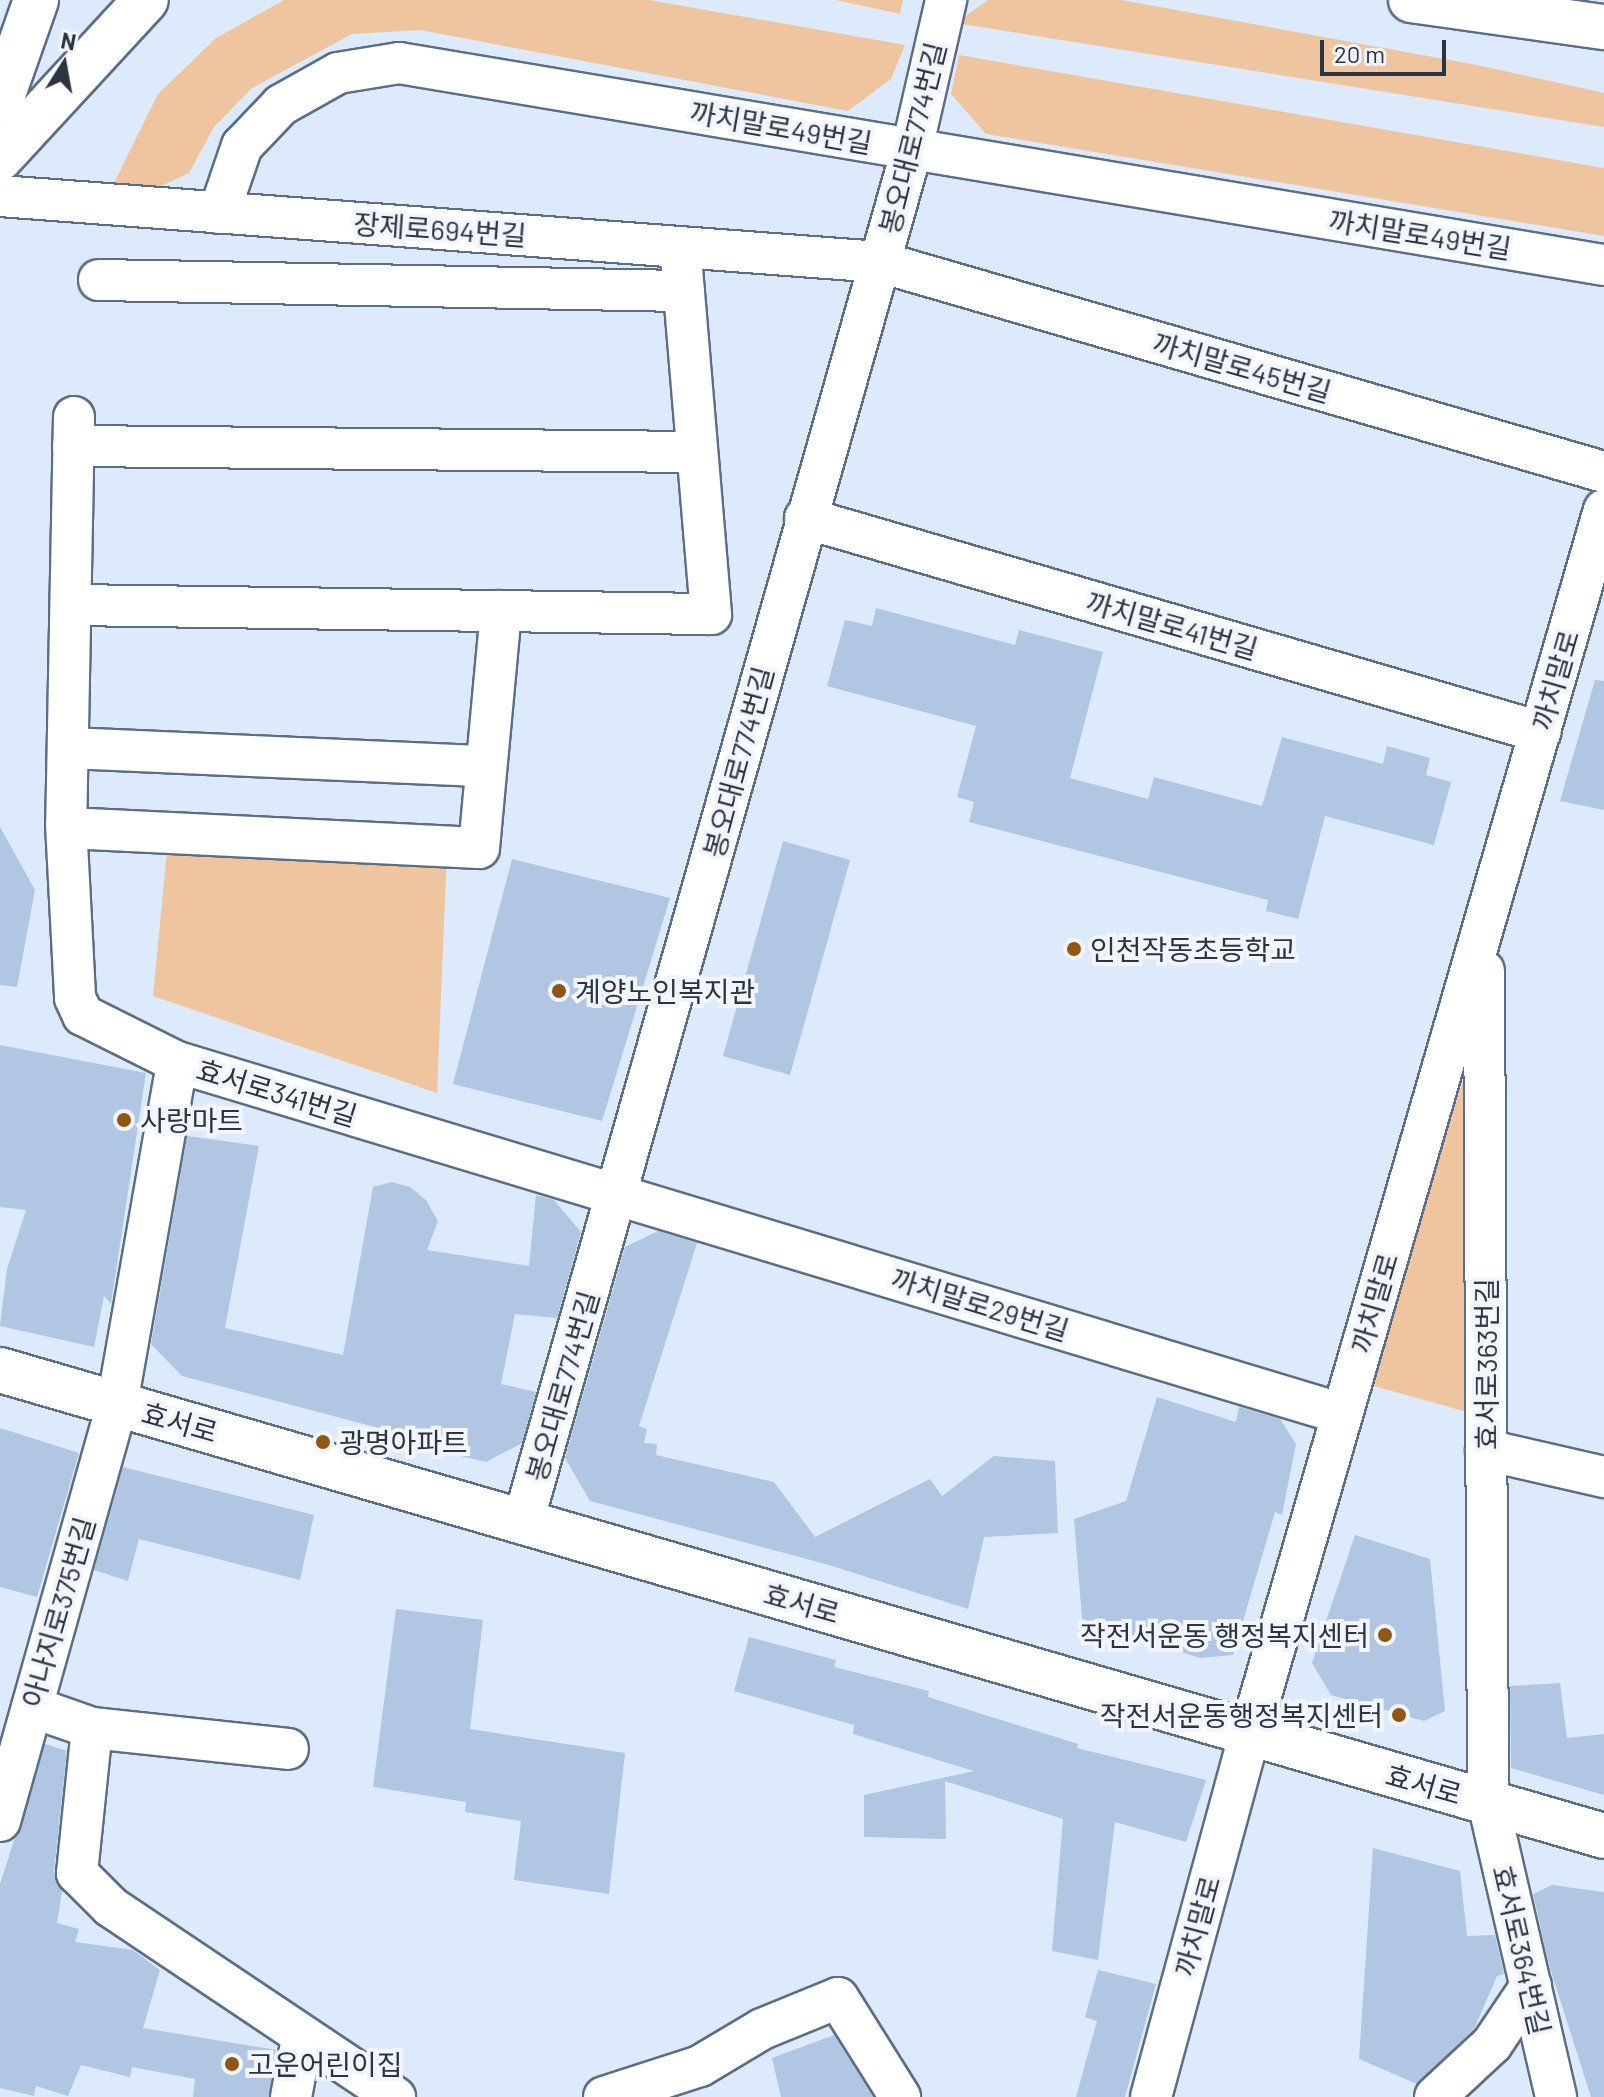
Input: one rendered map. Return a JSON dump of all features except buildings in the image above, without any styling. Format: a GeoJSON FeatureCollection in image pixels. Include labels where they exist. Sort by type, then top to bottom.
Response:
{"type":"FeatureCollection","features":[{"type":"Feature","properties":{"kind":"street"},"geometry":{"type":"LineString","coordinates":[[0,103],[36,0]]}},
{"type":"Feature","properties":{"kind":"street"},"geometry":{"type":"LineString","coordinates":[[0,158],[146,0]]}},
{"type":"Feature","properties":{"kind":"street","name":"봉오대로774번길"},"geometry":{"type":"LineString","coordinates":[[523,1522],[619,1193],[805,518],[912,149],[946,0]]}},
{"type":"Feature","properties":{"kind":"street"},"geometry":{"type":"LineString","coordinates":[[1411,0],[1604,27]]}},
{"type":"Feature","properties":{"kind":"street","name":"까치말로49번길"},"geometry":{"type":"LineString","coordinates":[[219,213],[242,146],[281,105],[338,73],[399,63],[1604,265]]}},
{"type":"Feature","properties":{"kind":"street","name":"장제로694번길"},"geometry":{"type":"LineString","coordinates":[[0,196],[880,262]]}},
{"type":"Feature","properties":{"kind":"street"},"geometry":{"type":"LineString","coordinates":[[71,605],[711,614],[680,247]]}},
{"type":"Feature","properties":{"kind":"street","name":"까치말로45번길"},"geometry":{"type":"LineString","coordinates":[[880,262],[1604,472]]}},
{"type":"Feature","properties":{"kind":"street"},"geometry":{"type":"LineString","coordinates":[[99,280],[684,291]]}},
{"type":"Feature","properties":{"kind":"street"},"geometry":{"type":"LineString","coordinates":[[177,1062],[83,1015],[75,998],[68,828],[73,431],[697,452]]}},
{"type":"Feature","properties":{"kind":"street","name":"까치말로"},"geometry":{"type":"LineString","coordinates":[[1151,2097],[1250,1733],[1604,510]]}},
{"type":"Feature","properties":{"kind":"street","name":"까치말로41번길"},"geometry":{"type":"LineString","coordinates":[[805,518],[1540,732]]}},
{"type":"Feature","properties":{"kind":"street"},"geometry":{"type":"LineString","coordinates":[[68,828],[479,848],[501,611]]}},
{"type":"Feature","properties":{"kind":"street"},"geometry":{"type":"LineString","coordinates":[[69,748],[485,766]]}},
{"type":"Feature","properties":{"kind":"street","name":"효서로363번길"},"geometry":{"type":"LineString","coordinates":[[1484,927],[1488,1802]]}},
{"type":"Feature","properties":{"kind":"street","name":"효서로341번길"},"geometry":{"type":"LineString","coordinates":[[117,1404],[177,1062],[619,1193]]}},
{"type":"Feature","properties":{"kind":"street","name":"까치말로29번길"},"geometry":{"type":"LineString","coordinates":[[619,1193],[1342,1414]]}},
{"type":"Feature","properties":{"kind":"street","name":"효서로"},"geometry":{"type":"LineString","coordinates":[[0,1370],[1604,1836]]}},
{"type":"Feature","properties":{"kind":"street","name":"아나지로375번길"},"geometry":{"type":"LineString","coordinates":[[0,1821],[117,1404]]}},
{"type":"Feature","properties":{"kind":"street"},"geometry":{"type":"LineString","coordinates":[[1486,1450],[1604,1477]]}},
{"type":"Feature","properties":{"kind":"street"},"geometry":{"type":"LineString","coordinates":[[32,1707],[92,1728],[288,1749]]}},
{"type":"Feature","properties":{"kind":"street"},"geometry":{"type":"LineString","coordinates":[[92,1728],[77,1873],[111,1907],[302,2039],[395,2097]]}},
{"type":"Feature","properties":{"kind":"street","name":"효서로364번길"},"geometry":{"type":"LineString","coordinates":[[1488,1802],[1556,2097]]}},
{"type":"Feature","properties":{"kind":"street"},"geometry":{"type":"LineString","coordinates":[[1435,2097],[1492,2044],[1531,1986]]}},
{"type":"Feature","properties":{"kind":"street"},"geometry":{"type":"LineString","coordinates":[[604,2097],[700,2066],[762,2029],[838,1998],[900,2097]]}},
{"type":"Feature","properties":{"kind":"street"},"geometry":{"type":"LineString","coordinates":[[291,2097],[302,2039]]}},
{"type":"Feature","properties":{"kind":"shaded area"},"geometry":{"type":"Polygon","coordinates":[[[284,0],[649,0],[905,45],[891,79],[848,111],[420,30],[352,34],[252,88],[214,127],[189,173],[157,188],[112,187],[158,94],[216,38],[284,0]]]}},
{"type":"Feature","properties":{"kind":"shaded area"},"geometry":{"type":"Polygon","coordinates":[[[836,0],[903,0],[900,14],[836,0]]]}},
{"type":"Feature","properties":{"kind":"shaded area"},"geometry":{"type":"Polygon","coordinates":[[[988,0],[1121,0],[1477,65],[1604,93],[1604,127],[956,23],[988,0]]]}},
{"type":"Feature","properties":{"kind":"shaded area"},"geometry":{"type":"Polygon","coordinates":[[[959,55],[1604,168],[1604,236],[986,134],[951,94],[959,55]]]}},
{"type":"Feature","properties":{"kind":"shaded area"},"geometry":{"type":"Polygon","coordinates":[[[167,851],[447,851],[437,1093],[153,996],[167,851]]]}},
{"type":"Feature","properties":{"kind":"shaded area"},"geometry":{"type":"Polygon","coordinates":[[[1467,1068],[1467,1412],[1367,1384],[1467,1068]]]}},
{"type":"Feature","properties":{"kind":"place","name":"인천작동초등학교"},"geometry":{"type":"Point","coordinates":[1074,949]}},
{"type":"Feature","properties":{"kind":"place","name":"계양노인복지관"},"geometry":{"type":"Point","coordinates":[559,991]}},
{"type":"Feature","properties":{"kind":"place","name":"사랑마트"},"geometry":{"type":"Point","coordinates":[124,1120]}},
{"type":"Feature","properties":{"kind":"place","name":"광명아파트"},"geometry":{"type":"Point","coordinates":[323,1442]}},
{"type":"Feature","properties":{"kind":"place","name":"작전서운동 행정복지센터"},"geometry":{"type":"Point","coordinates":[1385,1635]}},
{"type":"Feature","properties":{"kind":"place","name":"작전서운동행정복지센터"},"geometry":{"type":"Point","coordinates":[1399,1715]}},
{"type":"Feature","properties":{"kind":"place","name":"고운어린이집"},"geometry":{"type":"Point","coordinates":[232,2064]}}]}
